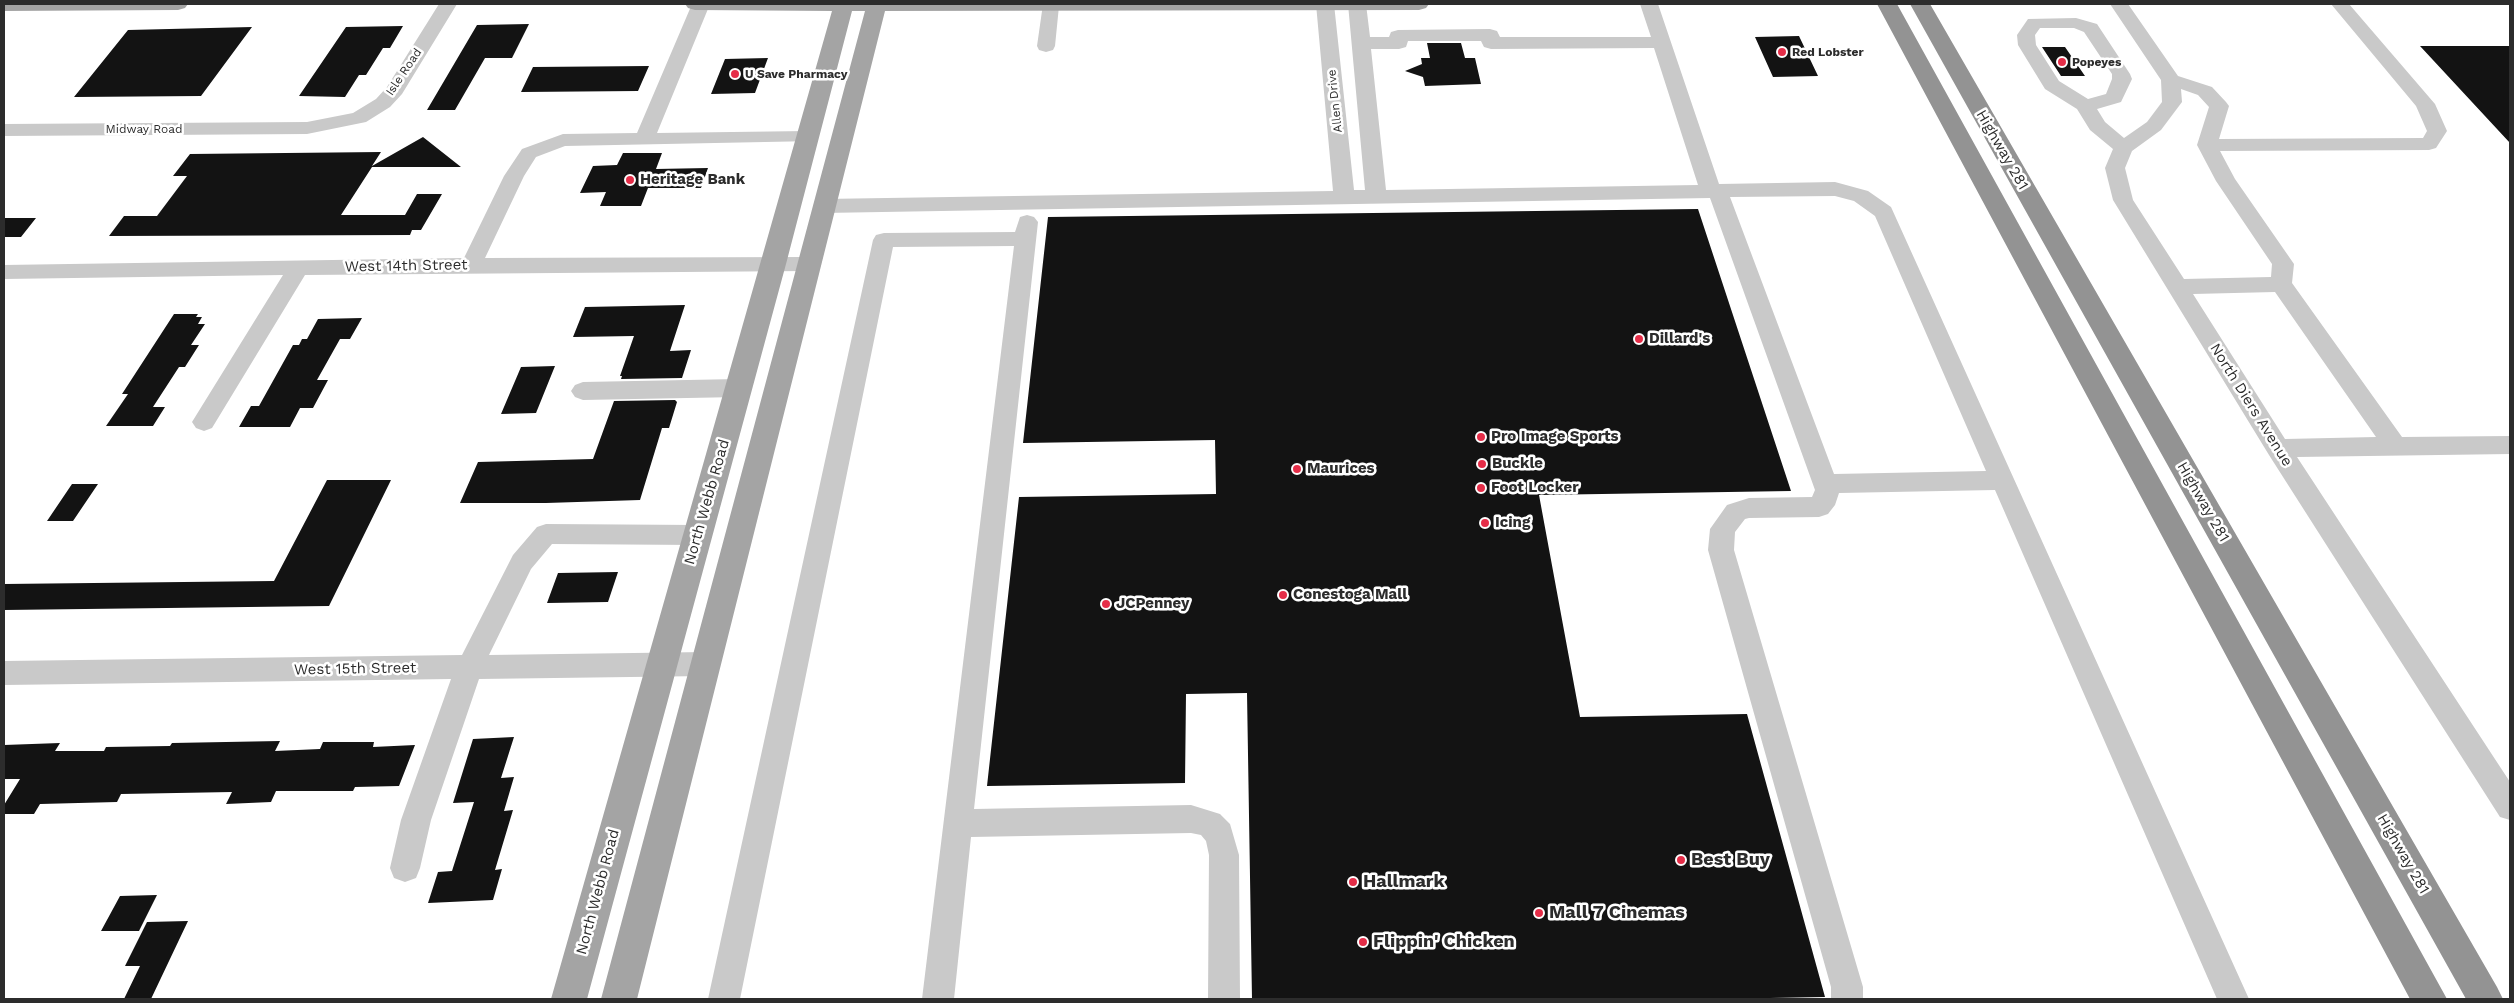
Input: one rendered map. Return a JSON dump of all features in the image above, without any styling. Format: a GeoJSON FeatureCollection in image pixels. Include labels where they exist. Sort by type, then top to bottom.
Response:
{"type":"FeatureCollection","features":[{"type":"Feature","properties":{"kind":"highway","name":"Highway 281"},"geometry":{"type":"LineString","coordinates":[[1887,4],[2429,999]]}},
{"type":"Feature","properties":{"kind":"highway","name":"Highway 281"},"geometry":{"type":"LineString","coordinates":[[1920,4],[2485,999]]}},
{"type":"Feature","properties":{"kind":"main road"},"geometry":{"type":"LineString","coordinates":[[4,5],[178,4]]}},
{"type":"Feature","properties":{"kind":"main road"},"geometry":{"type":"LineString","coordinates":[[696,4],[1050,6],[1419,4]]}},
{"type":"Feature","properties":{"kind":"main road","name":"North Webb Road"},"geometry":{"type":"LineString","coordinates":[[569,999],[774,264],[844,4]]}},
{"type":"Feature","properties":{"kind":"main road"},"geometry":{"type":"LineString","coordinates":[[619,999],[823,206],[877,4]]}},
{"type":"Feature","properties":{"kind":"street","name":"Isle Road"},"geometry":{"type":"LineString","coordinates":[[284,128],[307,128],[359,118],[383,103],[394,90],[448,4]]}},
{"type":"Feature","properties":{"kind":"street"},"geometry":{"type":"LineString","coordinates":[[645,138],[701,4]]}},
{"type":"Feature","properties":{"kind":"street","name":"Allen Drive"},"geometry":{"type":"LineString","coordinates":[[1325,4],[1344,198]]}},
{"type":"Feature","properties":{"kind":"street"},"geometry":{"type":"LineString","coordinates":[[1357,4],[1376,197]]}},
{"type":"Feature","properties":{"kind":"street"},"geometry":{"type":"LineString","coordinates":[[1649,4],[1714,192],[1825,484],[1826,498],[1819,507],[1749,508],[1736,512],[1723,529],[1721,550],[1847,987],[1847,999]]}},
{"type":"Feature","properties":{"kind":"street"},"geometry":{"type":"LineString","coordinates":[[2085,105],[2105,102],[2114,98],[2122,79],[2121,74],[2091,28],[2076,23],[2034,23],[2026,36],[2027,45],[2052,85],[2085,105],[2097,126],[2124,148],[2154,126],[2172,102],[2171,80],[2119,4]]}},
{"type":"Feature","properties":{"kind":"street"},"geometry":{"type":"LineString","coordinates":[[2207,146],[2428,144],[2436,131],[2425,104],[2340,4]]}},
{"type":"Feature","properties":{"kind":"street"},"geometry":{"type":"LineString","coordinates":[[1046,46],[1050,6]]}},
{"type":"Feature","properties":{"kind":"street"},"geometry":{"type":"LineString","coordinates":[[1361,43],[1399,43],[1398,36],[1490,35],[1491,43],[1662,42]]}},
{"type":"Feature","properties":{"kind":"street"},"geometry":{"type":"LineString","coordinates":[[2171,80],[2205,91],[2220,106],[2207,146],[2226,181],[2283,264],[2281,284],[2395,446]]}},
{"type":"Feature","properties":{"kind":"street","name":"Midway Road"},"geometry":{"type":"LineString","coordinates":[[4,130],[284,128]]}},
{"type":"Feature","properties":{"kind":"street"},"geometry":{"type":"LineString","coordinates":[[471,265],[514,176],[529,153],[563,140],[808,137]]}},
{"type":"Feature","properties":{"kind":"street","name":"North Diers Avenue"},"geometry":{"type":"LineString","coordinates":[[2124,148],[2116,168],[2123,200],[2278,448],[2510,807]]}},
{"type":"Feature","properties":{"kind":"street"},"geometry":{"type":"LineString","coordinates":[[823,206],[1835,189],[1862,196],[1884,212],[2233,999]]}},
{"type":"Feature","properties":{"kind":"street"},"geometry":{"type":"LineString","coordinates":[[938,999],[1029,202]]}},
{"type":"Feature","properties":{"kind":"street"},"geometry":{"type":"LineString","coordinates":[[724,999],[884,240],[1025,239]]}},
{"type":"Feature","properties":{"kind":"street","name":"West 14th Street"},"geometry":{"type":"LineString","coordinates":[[4,272],[471,265],[808,264]]}},
{"type":"Feature","properties":{"kind":"street"},"geometry":{"type":"LineString","coordinates":[[204,422],[298,268]]}},
{"type":"Feature","properties":{"kind":"street"},"geometry":{"type":"LineString","coordinates":[[2177,287],[2281,284]]}},
{"type":"Feature","properties":{"kind":"street"},"geometry":{"type":"LineString","coordinates":[[583,391],[739,388]]}},
{"type":"Feature","properties":{"kind":"street"},"geometry":{"type":"LineString","coordinates":[[2278,448],[2510,444]]}},
{"type":"Feature","properties":{"kind":"street"},"geometry":{"type":"LineString","coordinates":[[1825,484],[2003,480]]}},
{"type":"Feature","properties":{"kind":"street"},"geometry":{"type":"LineString","coordinates":[[405,868],[416,820],[469,668],[522,562],[546,534],[698,535]]}},
{"type":"Feature","properties":{"kind":"street","name":"West 15th Street"},"geometry":{"type":"LineString","coordinates":[[4,673],[706,664]]}},
{"type":"Feature","properties":{"kind":"street"},"geometry":{"type":"LineString","coordinates":[[958,823],[1191,819],[1210,824],[1219,834],[1224,855],[1224,999]]}},
{"type":"Feature","properties":{"kind":"building"},"geometry":{"type":"Polygon","coordinates":[[[529,24],[512,58],[485,58],[455,110],[427,110],[477,25],[529,24]]]}},
{"type":"Feature","properties":{"kind":"building"},"geometry":{"type":"Polygon","coordinates":[[[403,26],[390,48],[383,48],[366,75],[359,75],[345,97],[299,96],[346,27],[403,26]]]}},
{"type":"Feature","properties":{"kind":"building"},"geometry":{"type":"Polygon","coordinates":[[[252,27],[201,96],[74,97],[128,30],[252,27]]]}},
{"type":"Feature","properties":{"kind":"building"},"geometry":{"type":"Polygon","coordinates":[[[1799,36],[1818,76],[1773,77],[1755,37],[1799,36]]]}},
{"type":"Feature","properties":{"kind":"building"},"geometry":{"type":"Polygon","coordinates":[[[1427,43],[1461,43],[1465,58],[1475,58],[1481,84],[1425,86],[1423,77],[1405,71],[1422,64],[1421,58],[1430,58],[1427,43]]]}},
{"type":"Feature","properties":{"kind":"building"},"geometry":{"type":"Polygon","coordinates":[[[2420,46],[2510,46],[2510,143],[2420,46]]]}},
{"type":"Feature","properties":{"kind":"building"},"geometry":{"type":"Polygon","coordinates":[[[2042,47],[2065,47],[2085,76],[2061,76],[2042,47]]]}},
{"type":"Feature","properties":{"kind":"building"},"geometry":{"type":"Polygon","coordinates":[[[768,58],[755,93],[711,94],[725,59],[768,58]]]}},
{"type":"Feature","properties":{"kind":"building"},"geometry":{"type":"Polygon","coordinates":[[[649,66],[638,91],[521,92],[533,67],[649,66]]]}},
{"type":"Feature","properties":{"kind":"building"},"geometry":{"type":"Polygon","coordinates":[[[423,137],[461,167],[372,167],[341,215],[405,215],[417,194],[442,194],[421,230],[412,230],[410,235],[109,236],[124,216],[157,216],[187,176],[173,176],[190,154],[381,152],[372,166],[423,137]]]}},
{"type":"Feature","properties":{"kind":"building"},"geometry":{"type":"Polygon","coordinates":[[[623,153],[662,153],[656,169],[708,168],[701,188],[648,188],[641,206],[600,206],[606,192],[580,193],[593,166],[617,165],[623,153]]]}},
{"type":"Feature","properties":{"kind":"building","name":"Conestoga Mall"},"geometry":{"type":"Polygon","coordinates":[[[1698,209],[1791,491],[1539,495],[1580,717],[1747,714],[1825,997],[1715,999],[1252,999],[1247,693],[1186,694],[1185,783],[987,786],[1019,497],[1216,494],[1215,440],[1023,443],[1048,217],[1698,209]]]}},
{"type":"Feature","properties":{"kind":"building"},"geometry":{"type":"Polygon","coordinates":[[[4,218],[36,218],[21,237],[4,237],[4,218]]]}},
{"type":"Feature","properties":{"kind":"building"},"geometry":{"type":"Polygon","coordinates":[[[685,305],[670,351],[691,350],[682,378],[621,379],[622,376],[620,376],[634,336],[573,337],[585,307],[685,305]]]}},
{"type":"Feature","properties":{"kind":"building"},"geometry":{"type":"Polygon","coordinates":[[[174,314],[198,314],[196,317],[202,317],[198,324],[205,324],[191,345],[199,345],[185,367],[179,367],[153,407],[165,407],[153,426],[106,426],[128,394],[122,394],[174,314]]]}},
{"type":"Feature","properties":{"kind":"building"},"geometry":{"type":"Polygon","coordinates":[[[362,318],[350,339],[340,339],[317,380],[328,380],[313,408],[300,408],[290,427],[239,427],[251,406],[259,406],[293,345],[299,345],[302,339],[307,339],[318,319],[362,318]]]}},
{"type":"Feature","properties":{"kind":"building"},"geometry":{"type":"Polygon","coordinates":[[[555,366],[536,413],[501,414],[521,367],[555,366]]]}},
{"type":"Feature","properties":{"kind":"building"},"geometry":{"type":"Polygon","coordinates":[[[675,400],[677,402],[669,428],[662,428],[640,500],[460,503],[478,462],[593,459],[614,401],[675,400]]]}},
{"type":"Feature","properties":{"kind":"building"},"geometry":{"type":"Polygon","coordinates":[[[327,480],[391,480],[329,606],[4,610],[4,584],[274,581],[327,480]]]}},
{"type":"Feature","properties":{"kind":"building"},"geometry":{"type":"Polygon","coordinates":[[[72,484],[98,484],[73,521],[47,521],[72,484]]]}},
{"type":"Feature","properties":{"kind":"building"},"geometry":{"type":"Polygon","coordinates":[[[618,572],[608,602],[547,603],[558,573],[618,572]]]}},
{"type":"Feature","properties":{"kind":"building"},"geometry":{"type":"Polygon","coordinates":[[[514,737],[501,778],[514,777],[504,811],[513,810],[495,870],[502,869],[493,900],[428,903],[438,872],[452,871],[474,802],[453,803],[473,739],[514,737]]]}},
{"type":"Feature","properties":{"kind":"building"},"geometry":{"type":"Polygon","coordinates":[[[280,741],[275,751],[320,749],[323,742],[374,742],[373,747],[415,745],[399,786],[355,787],[353,791],[276,791],[271,802],[226,804],[232,792],[121,794],[117,802],[40,804],[34,814],[4,814],[4,805],[20,779],[4,779],[4,745],[60,743],[55,751],[104,751],[106,747],[170,746],[172,743],[280,741]]]}},
{"type":"Feature","properties":{"kind":"building"},"geometry":{"type":"Polygon","coordinates":[[[157,895],[139,931],[101,931],[120,896],[157,895]]]}},
{"type":"Feature","properties":{"kind":"building"},"geometry":{"type":"Polygon","coordinates":[[[188,921],[151,999],[124,999],[140,966],[125,966],[147,922],[188,921]]]}},
{"type":"Feature","properties":{"kind":"place","name":"Red Lobster"},"geometry":{"type":"Point","coordinates":[1782,52]}},
{"type":"Feature","properties":{"kind":"place","name":"Popeyes"},"geometry":{"type":"Point","coordinates":[2062,62]}},
{"type":"Feature","properties":{"kind":"place","name":"U Save Pharmacy"},"geometry":{"type":"Point","coordinates":[735,74]}},
{"type":"Feature","properties":{"kind":"place","name":"Heritage Bank"},"geometry":{"type":"Point","coordinates":[630,180]}},
{"type":"Feature","properties":{"kind":"place","name":"Dillard's"},"geometry":{"type":"Point","coordinates":[1639,339]}},
{"type":"Feature","properties":{"kind":"place","name":"Pro Image Sports"},"geometry":{"type":"Point","coordinates":[1481,437]}},
{"type":"Feature","properties":{"kind":"place","name":"Buckle"},"geometry":{"type":"Point","coordinates":[1482,464]}},
{"type":"Feature","properties":{"kind":"place","name":"Maurices"},"geometry":{"type":"Point","coordinates":[1297,469]}},
{"type":"Feature","properties":{"kind":"place","name":"Foot Locker"},"geometry":{"type":"Point","coordinates":[1481,488]}},
{"type":"Feature","properties":{"kind":"place","name":"Icing"},"geometry":{"type":"Point","coordinates":[1485,523]}},
{"type":"Feature","properties":{"kind":"place","name":"Conestoga Mall"},"geometry":{"type":"Point","coordinates":[1283,595]}},
{"type":"Feature","properties":{"kind":"place","name":"JCPenney"},"geometry":{"type":"Point","coordinates":[1106,604]}},
{"type":"Feature","properties":{"kind":"place","name":"Best Buy"},"geometry":{"type":"Point","coordinates":[1681,860]}},
{"type":"Feature","properties":{"kind":"place","name":"Hallmark"},"geometry":{"type":"Point","coordinates":[1353,882]}},
{"type":"Feature","properties":{"kind":"place","name":"Mall 7 Cinemas"},"geometry":{"type":"Point","coordinates":[1539,913]}},
{"type":"Feature","properties":{"kind":"place","name":"Flippin' Chicken"},"geometry":{"type":"Point","coordinates":[1363,942]}}]}
